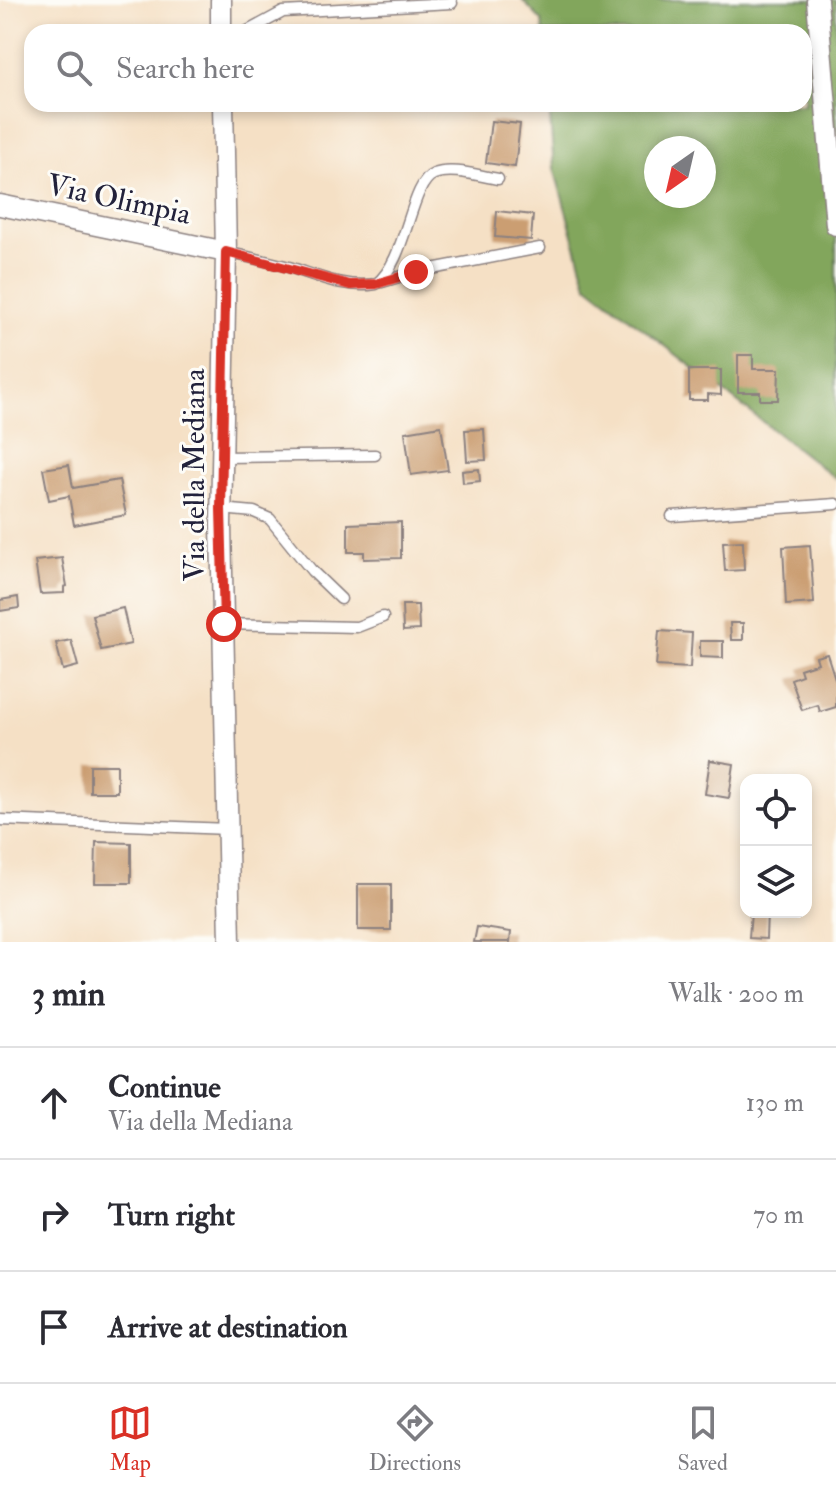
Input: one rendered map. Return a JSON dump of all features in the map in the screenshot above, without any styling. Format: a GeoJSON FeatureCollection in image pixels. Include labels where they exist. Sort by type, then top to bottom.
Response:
{"type":"FeatureCollection","features":[{"type":"Feature","properties":{"kind":"street"},"geometry":{"type":"LineString","coordinates":[[221,0],[221,24]]}},
{"type":"Feature","properties":{"kind":"street"},"geometry":{"type":"LineString","coordinates":[[817,0],[836,225]]}},
{"type":"Feature","properties":{"kind":"street","name":"Via della Mediana"},"geometry":{"type":"LineString","coordinates":[[223,112],[226,252],[221,509],[230,942]]}},
{"type":"Feature","properties":{"kind":"street","name":"Via Olimpia"},"geometry":{"type":"LineString","coordinates":[[0,205],[226,252]]}},
{"type":"Feature","properties":{"kind":"lane"},"geometry":{"type":"LineString","coordinates":[[261,24],[283,12],[452,3]]}},
{"type":"Feature","properties":{"kind":"lane"},"geometry":{"type":"LineString","coordinates":[[376,284],[394,265],[419,192],[430,176],[450,173],[498,179]]}},
{"type":"Feature","properties":{"kind":"lane"},"geometry":{"type":"LineString","coordinates":[[226,252],[360,286],[540,248]]}},
{"type":"Feature","properties":{"kind":"lane"},"geometry":{"type":"LineString","coordinates":[[222,457],[375,455]]}},
{"type":"Feature","properties":{"kind":"lane"},"geometry":{"type":"LineString","coordinates":[[672,516],[836,504]]}},
{"type":"Feature","properties":{"kind":"lane"},"geometry":{"type":"LineString","coordinates":[[221,509],[254,512],[270,519],[306,565],[341,599]]}},
{"type":"Feature","properties":{"kind":"lane"},"geometry":{"type":"LineString","coordinates":[[224,624],[357,627],[383,617]]}},
{"type":"Feature","properties":{"kind":"lane"},"geometry":{"type":"LineString","coordinates":[[0,820],[228,829]]}},
{"type":"Feature","properties":{"kind":"green space"},"geometry":{"type":"Polygon","coordinates":[[[522,0],[836,0],[836,479],[587,285],[554,168],[550,112],[812,112],[812,24],[542,24],[522,0]]]}},
{"type":"Feature","properties":{"kind":"building"},"geometry":{"type":"Polygon","coordinates":[[[491,121],[520,124],[515,167],[486,163],[491,121]]]}},
{"type":"Feature","properties":{"kind":"building"},"geometry":{"type":"Polygon","coordinates":[[[497,211],[533,215],[531,240],[495,237],[497,211]]]}},
{"type":"Feature","properties":{"kind":"building"},"geometry":{"type":"Polygon","coordinates":[[[738,355],[753,355],[753,369],[779,369],[778,400],[760,400],[760,392],[738,392],[738,355]]]}},
{"type":"Feature","properties":{"kind":"building"},"geometry":{"type":"Polygon","coordinates":[[[689,370],[721,370],[721,395],[708,394],[708,400],[689,400],[689,370]]]}},
{"type":"Feature","properties":{"kind":"building"},"geometry":{"type":"Polygon","coordinates":[[[441,426],[448,470],[411,475],[405,432],[441,426]]]}},
{"type":"Feature","properties":{"kind":"building"},"geometry":{"type":"Polygon","coordinates":[[[484,429],[486,460],[467,461],[465,430],[484,429]]]}},
{"type":"Feature","properties":{"kind":"building"},"geometry":{"type":"Polygon","coordinates":[[[69,465],[73,488],[119,480],[126,515],[74,525],[69,496],[49,500],[43,469],[69,465]]]}},
{"type":"Feature","properties":{"kind":"building"},"geometry":{"type":"Polygon","coordinates":[[[479,469],[480,481],[463,483],[462,471],[479,469]]]}},
{"type":"Feature","properties":{"kind":"building"},"geometry":{"type":"Polygon","coordinates":[[[401,522],[401,558],[364,559],[364,552],[348,552],[348,524],[401,522]]]}},
{"type":"Feature","properties":{"kind":"building"},"geometry":{"type":"Polygon","coordinates":[[[743,541],[744,570],[725,571],[723,542],[743,541]]]}},
{"type":"Feature","properties":{"kind":"building"},"geometry":{"type":"Polygon","coordinates":[[[810,545],[814,603],[786,605],[783,547],[810,545]]]}},
{"type":"Feature","properties":{"kind":"building"},"geometry":{"type":"Polygon","coordinates":[[[62,558],[67,586],[64,593],[40,594],[35,561],[62,558]]]}},
{"type":"Feature","properties":{"kind":"building"},"geometry":{"type":"Polygon","coordinates":[[[18,597],[19,608],[0,611],[0,600],[18,597]]]}},
{"type":"Feature","properties":{"kind":"building"},"geometry":{"type":"Polygon","coordinates":[[[402,605],[418,605],[419,630],[403,631],[402,605]]]}},
{"type":"Feature","properties":{"kind":"building"},"geometry":{"type":"Polygon","coordinates":[[[123,608],[131,644],[101,650],[92,615],[123,608]]]}},
{"type":"Feature","properties":{"kind":"building"},"geometry":{"type":"Polygon","coordinates":[[[730,623],[743,623],[743,640],[731,640],[730,623]]]}},
{"type":"Feature","properties":{"kind":"building"},"geometry":{"type":"Polygon","coordinates":[[[659,631],[692,633],[690,668],[656,666],[659,631]]]}},
{"type":"Feature","properties":{"kind":"building"},"geometry":{"type":"Polygon","coordinates":[[[71,640],[78,666],[63,670],[56,643],[71,640]]]}},
{"type":"Feature","properties":{"kind":"building"},"geometry":{"type":"Polygon","coordinates":[[[700,641],[723,641],[723,658],[700,657],[700,641]]]}},
{"type":"Feature","properties":{"kind":"building"},"geometry":{"type":"Polygon","coordinates":[[[827,654],[836,682],[836,707],[820,712],[818,705],[802,710],[791,679],[802,675],[800,669],[818,663],[816,657],[827,654]]]}},
{"type":"Feature","properties":{"kind":"building"},"geometry":{"type":"Polygon","coordinates":[[[710,760],[734,764],[729,798],[705,794],[710,760]]]}},
{"type":"Feature","properties":{"kind":"building"},"geometry":{"type":"Polygon","coordinates":[[[90,765],[117,765],[117,792],[90,792],[90,765]]]}},
{"type":"Feature","properties":{"kind":"building"},"geometry":{"type":"Polygon","coordinates":[[[96,842],[131,843],[131,883],[95,883],[96,842]]]}},
{"type":"Feature","properties":{"kind":"building"},"geometry":{"type":"Polygon","coordinates":[[[358,884],[391,884],[391,930],[358,930],[358,884]]]}},
{"type":"Feature","properties":{"kind":"building"},"geometry":{"type":"Polygon","coordinates":[[[751,918],[767,918],[766,939],[749,938],[751,918]]]}},
{"type":"Feature","properties":{"kind":"building"},"geometry":{"type":"Polygon","coordinates":[[[477,927],[511,932],[510,942],[474,942],[477,927]]]}},
{"type":"Feature","properties":{"kind":"route"},"geometry":{"type":"LineString","coordinates":[[224,624],[221,509],[226,252],[350,285],[376,284],[416,272]]}}]}
